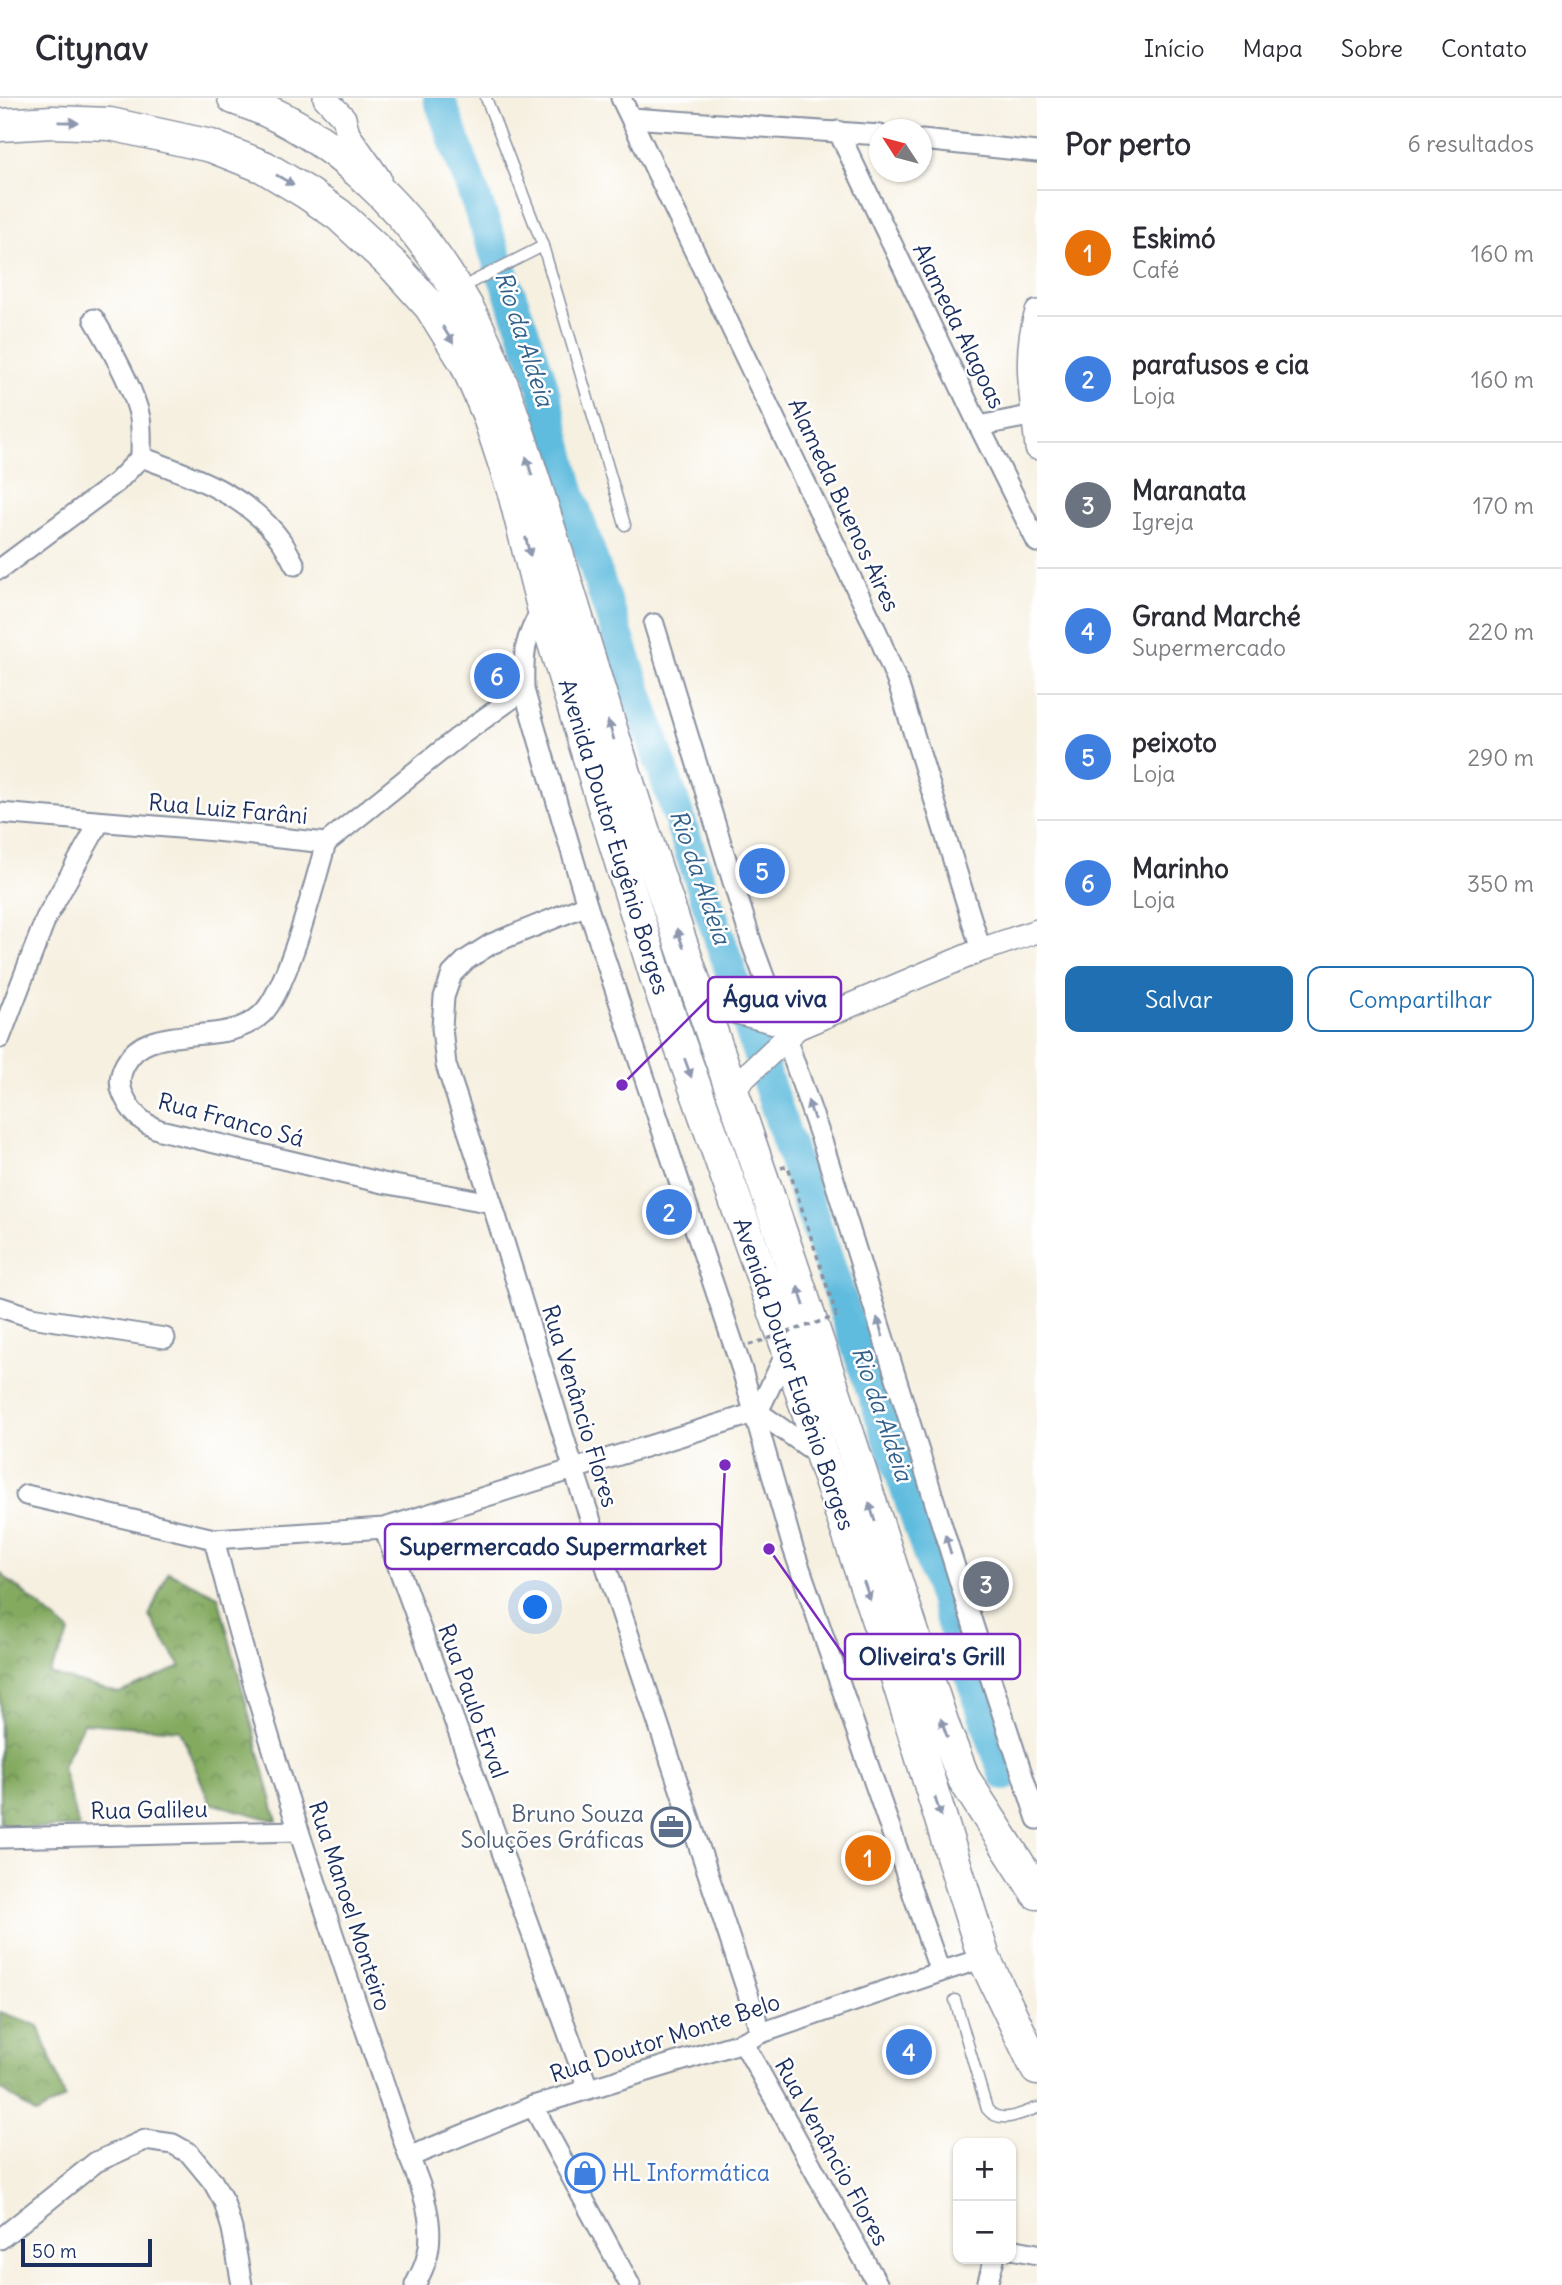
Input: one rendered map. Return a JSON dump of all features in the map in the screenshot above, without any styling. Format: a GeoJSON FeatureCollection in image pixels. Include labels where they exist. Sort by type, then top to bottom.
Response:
{"type":"FeatureCollection","features":[{"type":"Feature","properties":{"kind":"highway","name":"Avenida Doutor Eugênio Borges"},"geometry":{"type":"LineString","coordinates":[[234,98],[306,133],[340,143],[358,172],[466,286],[514,419],[628,783],[715,1006],[944,1728],[964,1779],[1037,1894]]}},
{"type":"Feature","properties":{"kind":"highway","name":"Avenida Doutor Eugênio Borges"},"geometry":{"type":"LineString","coordinates":[[0,125],[52,122],[110,124],[211,146],[264,167],[339,215],[395,267],[430,306],[466,363],[488,414],[514,493],[543,607],[657,980],[788,1349],[894,1668],[984,1958],[1034,2062]]}},
{"type":"Feature","properties":{"kind":"highway"},"geometry":{"type":"LineString","coordinates":[[964,1779],[973,1814],[1037,1916]]}},
{"type":"Feature","properties":{"kind":"street"},"geometry":{"type":"LineString","coordinates":[[325,98],[344,118],[340,143]]}},
{"type":"Feature","properties":{"kind":"street","name":"Alameda Buenos Aires"},"geometry":{"type":"LineString","coordinates":[[621,98],[877,632],[899,686],[981,950]]}},
{"type":"Feature","properties":{"kind":"street"},"geometry":{"type":"LineString","coordinates":[[631,118],[869,134]]}},
{"type":"Feature","properties":{"kind":"street","name":"Alameda Alagoas"},"geometry":{"type":"LineString","coordinates":[[838,131],[1037,542]]}},
{"type":"Feature","properties":{"kind":"street"},"geometry":{"type":"LineString","coordinates":[[932,141],[1037,152]]}},
{"type":"Feature","properties":{"kind":"street"},"geometry":{"type":"LineString","coordinates":[[1037,312],[1030,337],[1037,448]]}},
{"type":"Feature","properties":{"kind":"street"},"geometry":{"type":"LineString","coordinates":[[0,569],[117,482],[141,457],[136,407],[110,346],[93,319]]}},
{"type":"Feature","properties":{"kind":"street"},"geometry":{"type":"LineString","coordinates":[[979,426],[1034,415]]}},
{"type":"Feature","properties":{"kind":"street"},"geometry":{"type":"LineString","coordinates":[[141,457],[198,478],[254,512],[282,541],[295,565]]}},
{"type":"Feature","properties":{"kind":"street"},"geometry":{"type":"LineString","coordinates":[[543,607],[529,632],[523,658],[524,690],[587,905],[756,1412],[793,1548],[940,1972]]}},
{"type":"Feature","properties":{"kind":"street"},"geometry":{"type":"LineString","coordinates":[[654,624],[752,944],[824,1147],[1037,1819]]}},
{"type":"Feature","properties":{"kind":"street","name":"Rua Luiz Farâni"},"geometry":{"type":"LineString","coordinates":[[0,813],[326,843],[457,738],[524,690]]}},
{"type":"Feature","properties":{"kind":"street"},"geometry":{"type":"LineString","coordinates":[[0,1038],[47,918],[99,822]]}},
{"type":"Feature","properties":{"kind":"street","name":"Rua Franco Sá"},"geometry":{"type":"LineString","coordinates":[[326,843],[292,956],[275,995],[262,1014],[230,1030],[147,1043],[125,1063],[120,1087],[125,1100],[144,1124],[160,1130],[383,1183],[492,1203]]}},
{"type":"Feature","properties":{"kind":"street","name":"Rua Venâncio Flores"},"geometry":{"type":"LineString","coordinates":[[587,905],[491,944],[466,960],[453,974],[444,996],[442,1028],[446,1065],[492,1203],[574,1470],[761,2033]]}},
{"type":"Feature","properties":{"kind":"street"},"geometry":{"type":"LineString","coordinates":[[739,1083],[781,1031],[981,950],[1037,931]]}},
{"type":"Feature","properties":{"kind":"street"},"geometry":{"type":"LineString","coordinates":[[715,1006],[781,1031]]}},
{"type":"Feature","properties":{"kind":"street"},"geometry":{"type":"LineString","coordinates":[[0,1307],[31,1317],[123,1334],[165,1338]]}},
{"type":"Feature","properties":{"kind":"street"},"geometry":{"type":"LineString","coordinates":[[26,1495],[214,1539],[384,1528],[756,1412],[788,1349]]}},
{"type":"Feature","properties":{"kind":"street"},"geometry":{"type":"LineString","coordinates":[[756,1412],[822,1457]]}},
{"type":"Feature","properties":{"kind":"street","name":"Rua Paulo Erval"},"geometry":{"type":"LineString","coordinates":[[384,1528],[588,2088]]}},
{"type":"Feature","properties":{"kind":"street","name":"Rua Manoel Monteiro"},"geometry":{"type":"LineString","coordinates":[[214,1539],[236,1629],[299,1831],[422,2189],[429,2238],[427,2258],[415,2285]]}},
{"type":"Feature","properties":{"kind":"street","name":"Rua Galileu"},"geometry":{"type":"LineString","coordinates":[[0,1838],[299,1831]]}},
{"type":"Feature","properties":{"kind":"street","name":"Rua Doutor Monte Belo"},"geometry":{"type":"LineString","coordinates":[[409,2157],[533,2106],[743,2042],[761,2033],[984,1958]]}},
{"type":"Feature","properties":{"kind":"street","name":"Rua Venâncio Flores"},"geometry":{"type":"LineString","coordinates":[[743,2042],[878,2285]]}},
{"type":"Feature","properties":{"kind":"street"},"geometry":{"type":"LineString","coordinates":[[533,2106],[630,2285]]}},
{"type":"Feature","properties":{"kind":"street"},"geometry":{"type":"LineString","coordinates":[[0,2239],[96,2162],[145,2140],[173,2144],[190,2153],[224,2202],[242,2285]]}},
{"type":"Feature","properties":{"kind":"street"},"geometry":{"type":"LineString","coordinates":[[1016,2250],[1037,2254]]}},
{"type":"Feature","properties":{"kind":"street"},"geometry":{"type":"LineString","coordinates":[[987,2285],[993,2264]]}},
{"type":"Feature","properties":{"kind":"lane"},"geometry":{"type":"LineString","coordinates":[[486,98],[543,246],[625,525]]}},
{"type":"Feature","properties":{"kind":"lane"},"geometry":{"type":"LineString","coordinates":[[466,286],[543,246]]}},
{"type":"Feature","properties":{"kind":"lane"},"geometry":{"type":"LineString","coordinates":[[955,2000],[986,2109],[992,2116],[1002,2119],[1037,2108]]}},
{"type":"Feature","properties":{"kind":"path"},"geometry":{"type":"LineString","coordinates":[[749,1345],[837,1316]]}},
{"type":"Feature","properties":{"kind":"green space"},"geometry":{"type":"Polygon","coordinates":[[[168,1572],[218,1596],[277,1821],[210,1803],[180,1730],[83,1723],[62,1767],[79,1827],[25,1828],[0,1823],[0,1573],[70,1632],[49,1674],[119,1693],[181,1667],[149,1616],[168,1572]]]}},
{"type":"Feature","properties":{"kind":"green space"},"geometry":{"type":"Polygon","coordinates":[[[0,2012],[39,2026],[65,2098],[36,2114],[0,2088],[0,2012]]]}},
{"type":"Feature","properties":{"kind":"waterway","name":"Rio da Aldeia"},"geometry":{"type":"LineString","coordinates":[[439,98],[540,377],[568,488],[860,1356],[1005,1775]]}},
{"type":"Feature","properties":{"kind":"place","name":"Marinho"},"geometry":{"type":"Point","coordinates":[497,676]}},
{"type":"Feature","properties":{"kind":"place","name":"peixoto"},"geometry":{"type":"Point","coordinates":[762,871]}},
{"type":"Feature","properties":{"kind":"place","name":"Água viva"},"geometry":{"type":"Point","coordinates":[622,1085]}},
{"type":"Feature","properties":{"kind":"place","name":"parafusos e cia"},"geometry":{"type":"Point","coordinates":[669,1212]}},
{"type":"Feature","properties":{"kind":"place","name":"Supermercado Supermarket"},"geometry":{"type":"Point","coordinates":[725,1465]}},
{"type":"Feature","properties":{"kind":"place","name":"Oliveira's Grill"},"geometry":{"type":"Point","coordinates":[769,1549]}},
{"type":"Feature","properties":{"kind":"place","name":"Maranata"},"geometry":{"type":"Point","coordinates":[986,1584]}},
{"type":"Feature","properties":{"kind":"place","name":"Bruno Souza Soluções Gráficas"},"geometry":{"type":"Point","coordinates":[671,1827]}},
{"type":"Feature","properties":{"kind":"place","name":"Eskimó"},"geometry":{"type":"Point","coordinates":[868,1858]}},
{"type":"Feature","properties":{"kind":"place","name":"Grand Marché"},"geometry":{"type":"Point","coordinates":[909,2052]}},
{"type":"Feature","properties":{"kind":"place","name":"HL Informática"},"geometry":{"type":"Point","coordinates":[585,2173]}}]}
